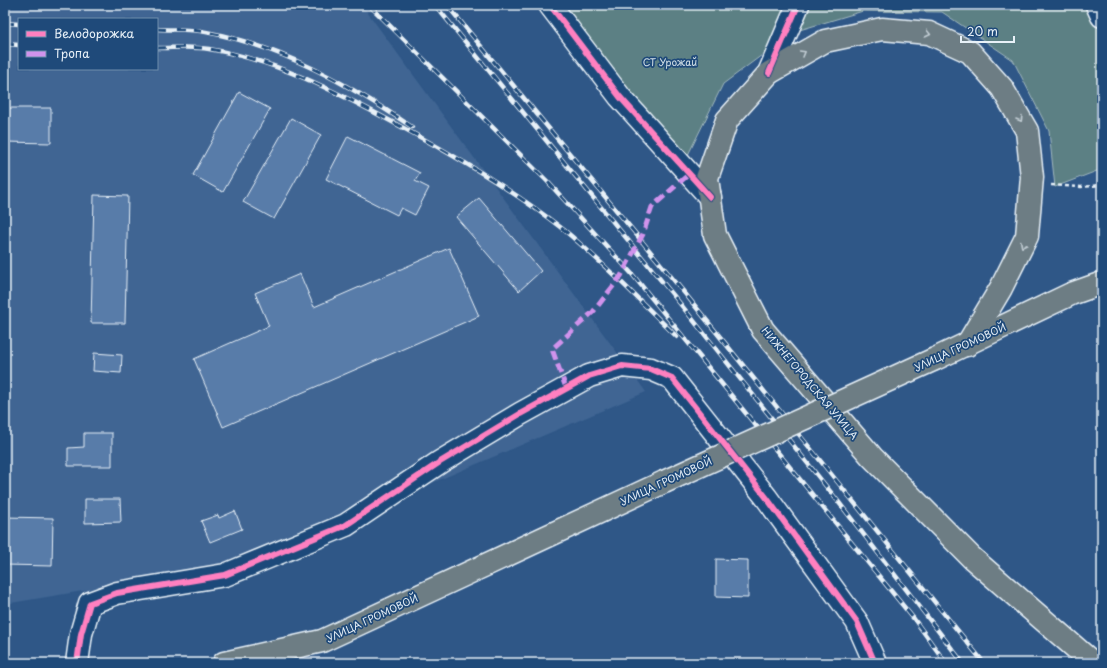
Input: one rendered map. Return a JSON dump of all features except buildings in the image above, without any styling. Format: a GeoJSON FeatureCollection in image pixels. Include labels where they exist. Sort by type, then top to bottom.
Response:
{"type":"FeatureCollection","features":[{"type":"Feature","properties":{"kind":"main road","name":"НИЖНЕГОРОДСКАЯ УЛИЦА"},"geometry":{"type":"LineString","coordinates":[[966,345],[1001,288],[1028,236],[1032,184],[1027,131],[1002,88],[970,52],[929,33],[882,29],[825,41],[769,73],[727,120],[707,178],[715,235],[763,330],[878,463],[972,558],[1093,663]]}},
{"type":"Feature","properties":{"kind":"main road","name":"УЛИЦА ГРОМОВОЙ"},"geometry":{"type":"LineString","coordinates":[[224,663],[322,641],[664,482],[966,345],[1071,294],[1102,283]]}},
{"type":"Feature","properties":{"kind":"street"},"geometry":{"type":"LineString","coordinates":[[550,5],[620,97],[710,197]]}},
{"type":"Feature","properties":{"kind":"street"},"geometry":{"type":"LineString","coordinates":[[769,73],[798,5]]}},
{"type":"Feature","properties":{"kind":"street"},"geometry":{"type":"LineString","coordinates":[[1098,5],[1102,16]]}},
{"type":"Feature","properties":{"kind":"street"},"geometry":{"type":"LineString","coordinates":[[78,663],[81,634],[90,603],[116,593],[225,575],[346,525],[440,462],[520,414],[588,376],[622,366],[651,369],[672,378],[766,497],[857,622],[874,663]]}},
{"type":"Feature","properties":{"kind":"path"},"geometry":{"type":"LineString","coordinates":[[1032,184],[1080,187],[1102,185]]}},
{"type":"Feature","properties":{"kind":"shaded area"},"geometry":{"type":"Polygon","coordinates":[[[5,5],[362,5],[646,392],[239,565],[5,604],[5,5]]]}},
{"type":"Feature","properties":{"kind":"green space","name":"СТ Урожай"},"geometry":{"type":"Polygon","coordinates":[[[548,5],[1102,5],[1102,169],[1055,187],[1049,131],[1013,60],[942,12],[863,11],[793,32],[723,84],[683,165],[548,5]]]}},
{"type":"Feature","properties":{"kind":"railway"},"geometry":{"type":"LineString","coordinates":[[369,5],[547,181],[632,274],[914,619],[946,663]]}},
{"type":"Feature","properties":{"kind":"railway"},"geometry":{"type":"LineString","coordinates":[[435,5],[678,301],[837,500],[963,663]]}},
{"type":"Feature","properties":{"kind":"railway"},"geometry":{"type":"LineString","coordinates":[[447,5],[687,296],[984,663]]}},
{"type":"Feature","properties":{"kind":"railway"},"geometry":{"type":"LineString","coordinates":[[5,23],[18,24]]}},
{"type":"Feature","properties":{"kind":"railway"},"geometry":{"type":"LineString","coordinates":[[158,29],[206,32],[234,38],[288,57],[364,96],[412,127]]}},
{"type":"Feature","properties":{"kind":"railway"},"geometry":{"type":"LineString","coordinates":[[5,44],[18,45]]}},
{"type":"Feature","properties":{"kind":"railway"},"geometry":{"type":"LineString","coordinates":[[158,48],[190,47],[209,49],[234,54],[282,69],[329,89],[418,136],[461,160],[524,200],[564,230],[608,269],[677,337]]}},
{"type":"Feature","properties":{"kind":"marked path"},"geometry":{"type":"LineString","coordinates":[[566,388],[552,349],[593,312],[621,276],[643,234],[652,207],[689,174]]}},
{"type":"Feature","properties":{"kind":"cycle path"},"geometry":{"type":"LineString","coordinates":[[550,5],[620,97],[710,197]]}},
{"type":"Feature","properties":{"kind":"cycle path"},"geometry":{"type":"LineString","coordinates":[[769,73],[798,5]]}},
{"type":"Feature","properties":{"kind":"cycle path"},"geometry":{"type":"LineString","coordinates":[[77,663],[81,634],[90,603],[117,593],[225,575],[346,525],[440,462],[520,414],[589,376],[622,366],[651,369],[672,378],[766,497],[857,622],[875,663]]}}]}
